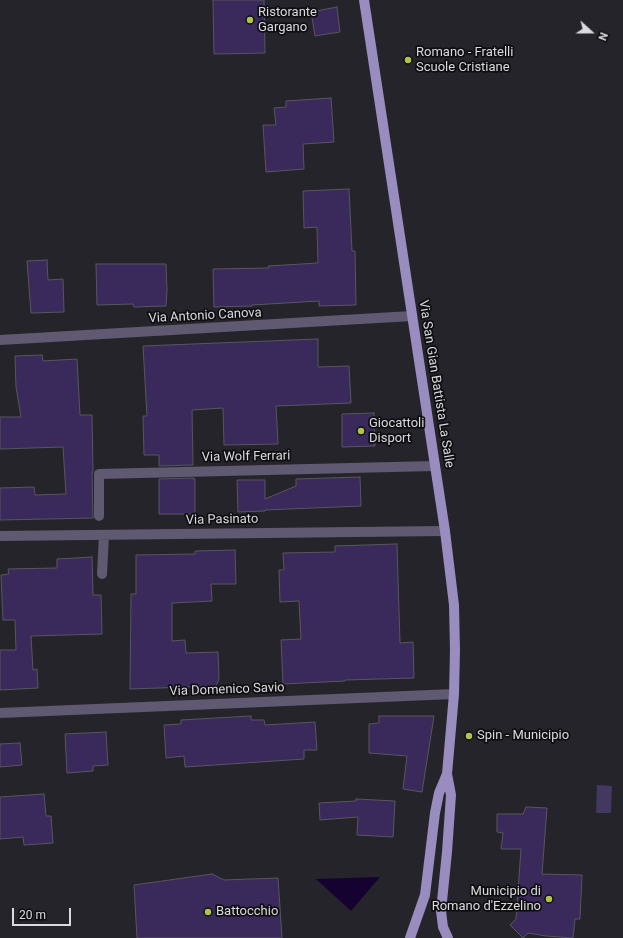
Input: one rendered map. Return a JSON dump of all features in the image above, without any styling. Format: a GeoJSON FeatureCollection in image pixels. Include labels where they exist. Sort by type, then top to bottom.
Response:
{"type":"FeatureCollection","features":[{"type":"Feature","properties":{"kind":"main road","name":"Via San Gian Battista La Salle"},"geometry":{"type":"LineString","coordinates":[[364,0],[445,531],[454,605],[454,694],[447,774],[451,795],[442,911],[443,927],[448,938]]}},
{"type":"Feature","properties":{"kind":"main road","name":"Via San Gian Battista La Salle"},"geometry":{"type":"LineString","coordinates":[[410,938],[425,895],[435,813],[439,793],[447,774]]}},
{"type":"Feature","properties":{"kind":"street","name":"Via Antonio Canova"},"geometry":{"type":"LineString","coordinates":[[0,340],[412,316]]}},
{"type":"Feature","properties":{"kind":"street","name":"Via Wolf Ferrari"},"geometry":{"type":"LineString","coordinates":[[99,516],[99,474],[435,466]]}},
{"type":"Feature","properties":{"kind":"street","name":"Via Pasinato"},"geometry":{"type":"LineString","coordinates":[[0,536],[445,531]]}},
{"type":"Feature","properties":{"kind":"street"},"geometry":{"type":"LineString","coordinates":[[102,574],[104,534]]}},
{"type":"Feature","properties":{"kind":"street","name":"Via Domenico Savio"},"geometry":{"type":"LineString","coordinates":[[0,713],[454,694]]}},
{"type":"Feature","properties":{"kind":"shaded area"},"geometry":{"type":"Polygon","coordinates":[[[597,785],[612,786],[611,813],[596,813],[597,785]]]}},
{"type":"Feature","properties":{"kind":"shaded area"},"geometry":{"type":"Polygon","coordinates":[[[380,877],[351,911],[316,879],[380,877]]]}},
{"type":"Feature","properties":{"kind":"building"},"geometry":{"type":"Polygon","coordinates":[[[213,0],[264,0],[265,53],[214,54],[213,0]]]}},
{"type":"Feature","properties":{"kind":"building"},"geometry":{"type":"Polygon","coordinates":[[[337,7],[340,32],[315,36],[311,12],[337,7]]]}},
{"type":"Feature","properties":{"kind":"building"},"geometry":{"type":"Polygon","coordinates":[[[331,98],[334,142],[303,144],[304,169],[266,172],[263,125],[276,125],[274,108],[286,107],[286,101],[331,98]]]}},
{"type":"Feature","properties":{"kind":"building"},"geometry":{"type":"Polygon","coordinates":[[[349,189],[352,251],[355,251],[356,305],[319,306],[319,301],[214,307],[213,269],[269,268],[268,266],[318,263],[317,227],[304,228],[303,191],[349,189]]]}},
{"type":"Feature","properties":{"kind":"building"},"geometry":{"type":"Polygon","coordinates":[[[47,260],[48,280],[63,279],[64,312],[31,313],[27,261],[47,260]]]}},
{"type":"Feature","properties":{"kind":"building"},"geometry":{"type":"Polygon","coordinates":[[[96,264],[166,264],[166,306],[134,307],[133,304],[97,305],[96,264]]]}},
{"type":"Feature","properties":{"kind":"building"},"geometry":{"type":"Polygon","coordinates":[[[318,339],[318,367],[349,366],[351,403],[276,406],[278,444],[224,445],[223,408],[192,410],[193,465],[159,466],[159,455],[144,455],[143,416],[147,416],[143,346],[318,339]]]}},
{"type":"Feature","properties":{"kind":"building"},"geometry":{"type":"Polygon","coordinates":[[[42,355],[43,361],[77,359],[80,415],[92,415],[93,518],[0,520],[0,488],[34,487],[35,495],[66,494],[63,447],[0,449],[0,417],[21,417],[16,387],[15,356],[42,355]]]}},
{"type":"Feature","properties":{"kind":"building"},"geometry":{"type":"Polygon","coordinates":[[[374,413],[375,446],[342,447],[342,414],[374,413]]]}},
{"type":"Feature","properties":{"kind":"building"},"geometry":{"type":"Polygon","coordinates":[[[360,477],[361,506],[238,512],[237,480],[265,480],[265,499],[296,486],[296,479],[360,477]]]}},
{"type":"Feature","properties":{"kind":"building"},"geometry":{"type":"Polygon","coordinates":[[[159,479],[195,479],[195,514],[159,514],[159,479]]]}},
{"type":"Feature","properties":{"kind":"building"},"geometry":{"type":"Polygon","coordinates":[[[397,544],[400,643],[413,642],[414,678],[283,684],[281,640],[301,639],[299,601],[280,602],[279,570],[284,570],[283,553],[335,552],[335,546],[397,544]]]}},
{"type":"Feature","properties":{"kind":"building"},"geometry":{"type":"Polygon","coordinates":[[[235,550],[236,584],[211,584],[212,601],[172,603],[172,641],[185,640],[186,653],[218,652],[219,679],[216,686],[130,689],[131,594],[136,594],[136,555],[195,554],[195,551],[235,550]]]}},
{"type":"Feature","properties":{"kind":"building"},"geometry":{"type":"Polygon","coordinates":[[[92,557],[93,595],[101,595],[102,634],[31,636],[33,670],[37,669],[38,688],[0,690],[0,650],[16,650],[15,620],[3,620],[1,575],[9,574],[8,569],[57,568],[57,559],[92,557]]]}},
{"type":"Feature","properties":{"kind":"building"},"geometry":{"type":"Polygon","coordinates":[[[251,716],[251,720],[264,720],[265,725],[315,722],[317,750],[304,750],[304,759],[185,767],[184,756],[166,758],[164,725],[181,724],[181,720],[251,716]]]}},
{"type":"Feature","properties":{"kind":"building"},"geometry":{"type":"Polygon","coordinates":[[[379,716],[434,716],[422,792],[403,789],[407,756],[369,753],[369,724],[379,723],[379,716]]]}},
{"type":"Feature","properties":{"kind":"building"},"geometry":{"type":"Polygon","coordinates":[[[106,732],[108,765],[93,766],[93,771],[67,773],[65,734],[106,732]]]}},
{"type":"Feature","properties":{"kind":"building"},"geometry":{"type":"Polygon","coordinates":[[[20,743],[22,765],[0,767],[0,744],[20,743]]]}},
{"type":"Feature","properties":{"kind":"building"},"geometry":{"type":"Polygon","coordinates":[[[44,794],[46,816],[51,816],[53,843],[24,845],[23,837],[0,839],[0,797],[44,794]]]}},
{"type":"Feature","properties":{"kind":"building"},"geometry":{"type":"Polygon","coordinates":[[[356,799],[395,801],[393,837],[357,835],[358,817],[320,820],[319,803],[356,801],[356,799]]]}},
{"type":"Feature","properties":{"kind":"building","name":"Municipio di Romano d'Ezzelino"},"geometry":{"type":"Polygon","coordinates":[[[526,807],[547,808],[542,874],[582,875],[580,919],[575,919],[573,938],[528,933],[523,938],[510,925],[516,919],[521,849],[501,849],[503,833],[497,832],[497,814],[523,814],[526,807]]]}},
{"type":"Feature","properties":{"kind":"building","name":"Battocchio"},"geometry":{"type":"Polygon","coordinates":[[[212,874],[224,880],[278,878],[282,938],[137,938],[134,885],[212,874]]]}},
{"type":"Feature","properties":{"kind":"place","name":"Ristorante Gargano"},"geometry":{"type":"Point","coordinates":[250,20]}},
{"type":"Feature","properties":{"kind":"place","name":"Romano - Fratelli Scuole Cristiane"},"geometry":{"type":"Point","coordinates":[408,60]}},
{"type":"Feature","properties":{"kind":"place","name":"Giocattoli Disport"},"geometry":{"type":"Point","coordinates":[361,431]}},
{"type":"Feature","properties":{"kind":"place","name":"Spin - Municipio"},"geometry":{"type":"Point","coordinates":[469,736]}},
{"type":"Feature","properties":{"kind":"place","name":"Municipio di Romano d'Ezzelino"},"geometry":{"type":"Point","coordinates":[549,899]}},
{"type":"Feature","properties":{"kind":"place","name":"Battocchio"},"geometry":{"type":"Point","coordinates":[208,912]}}]}
